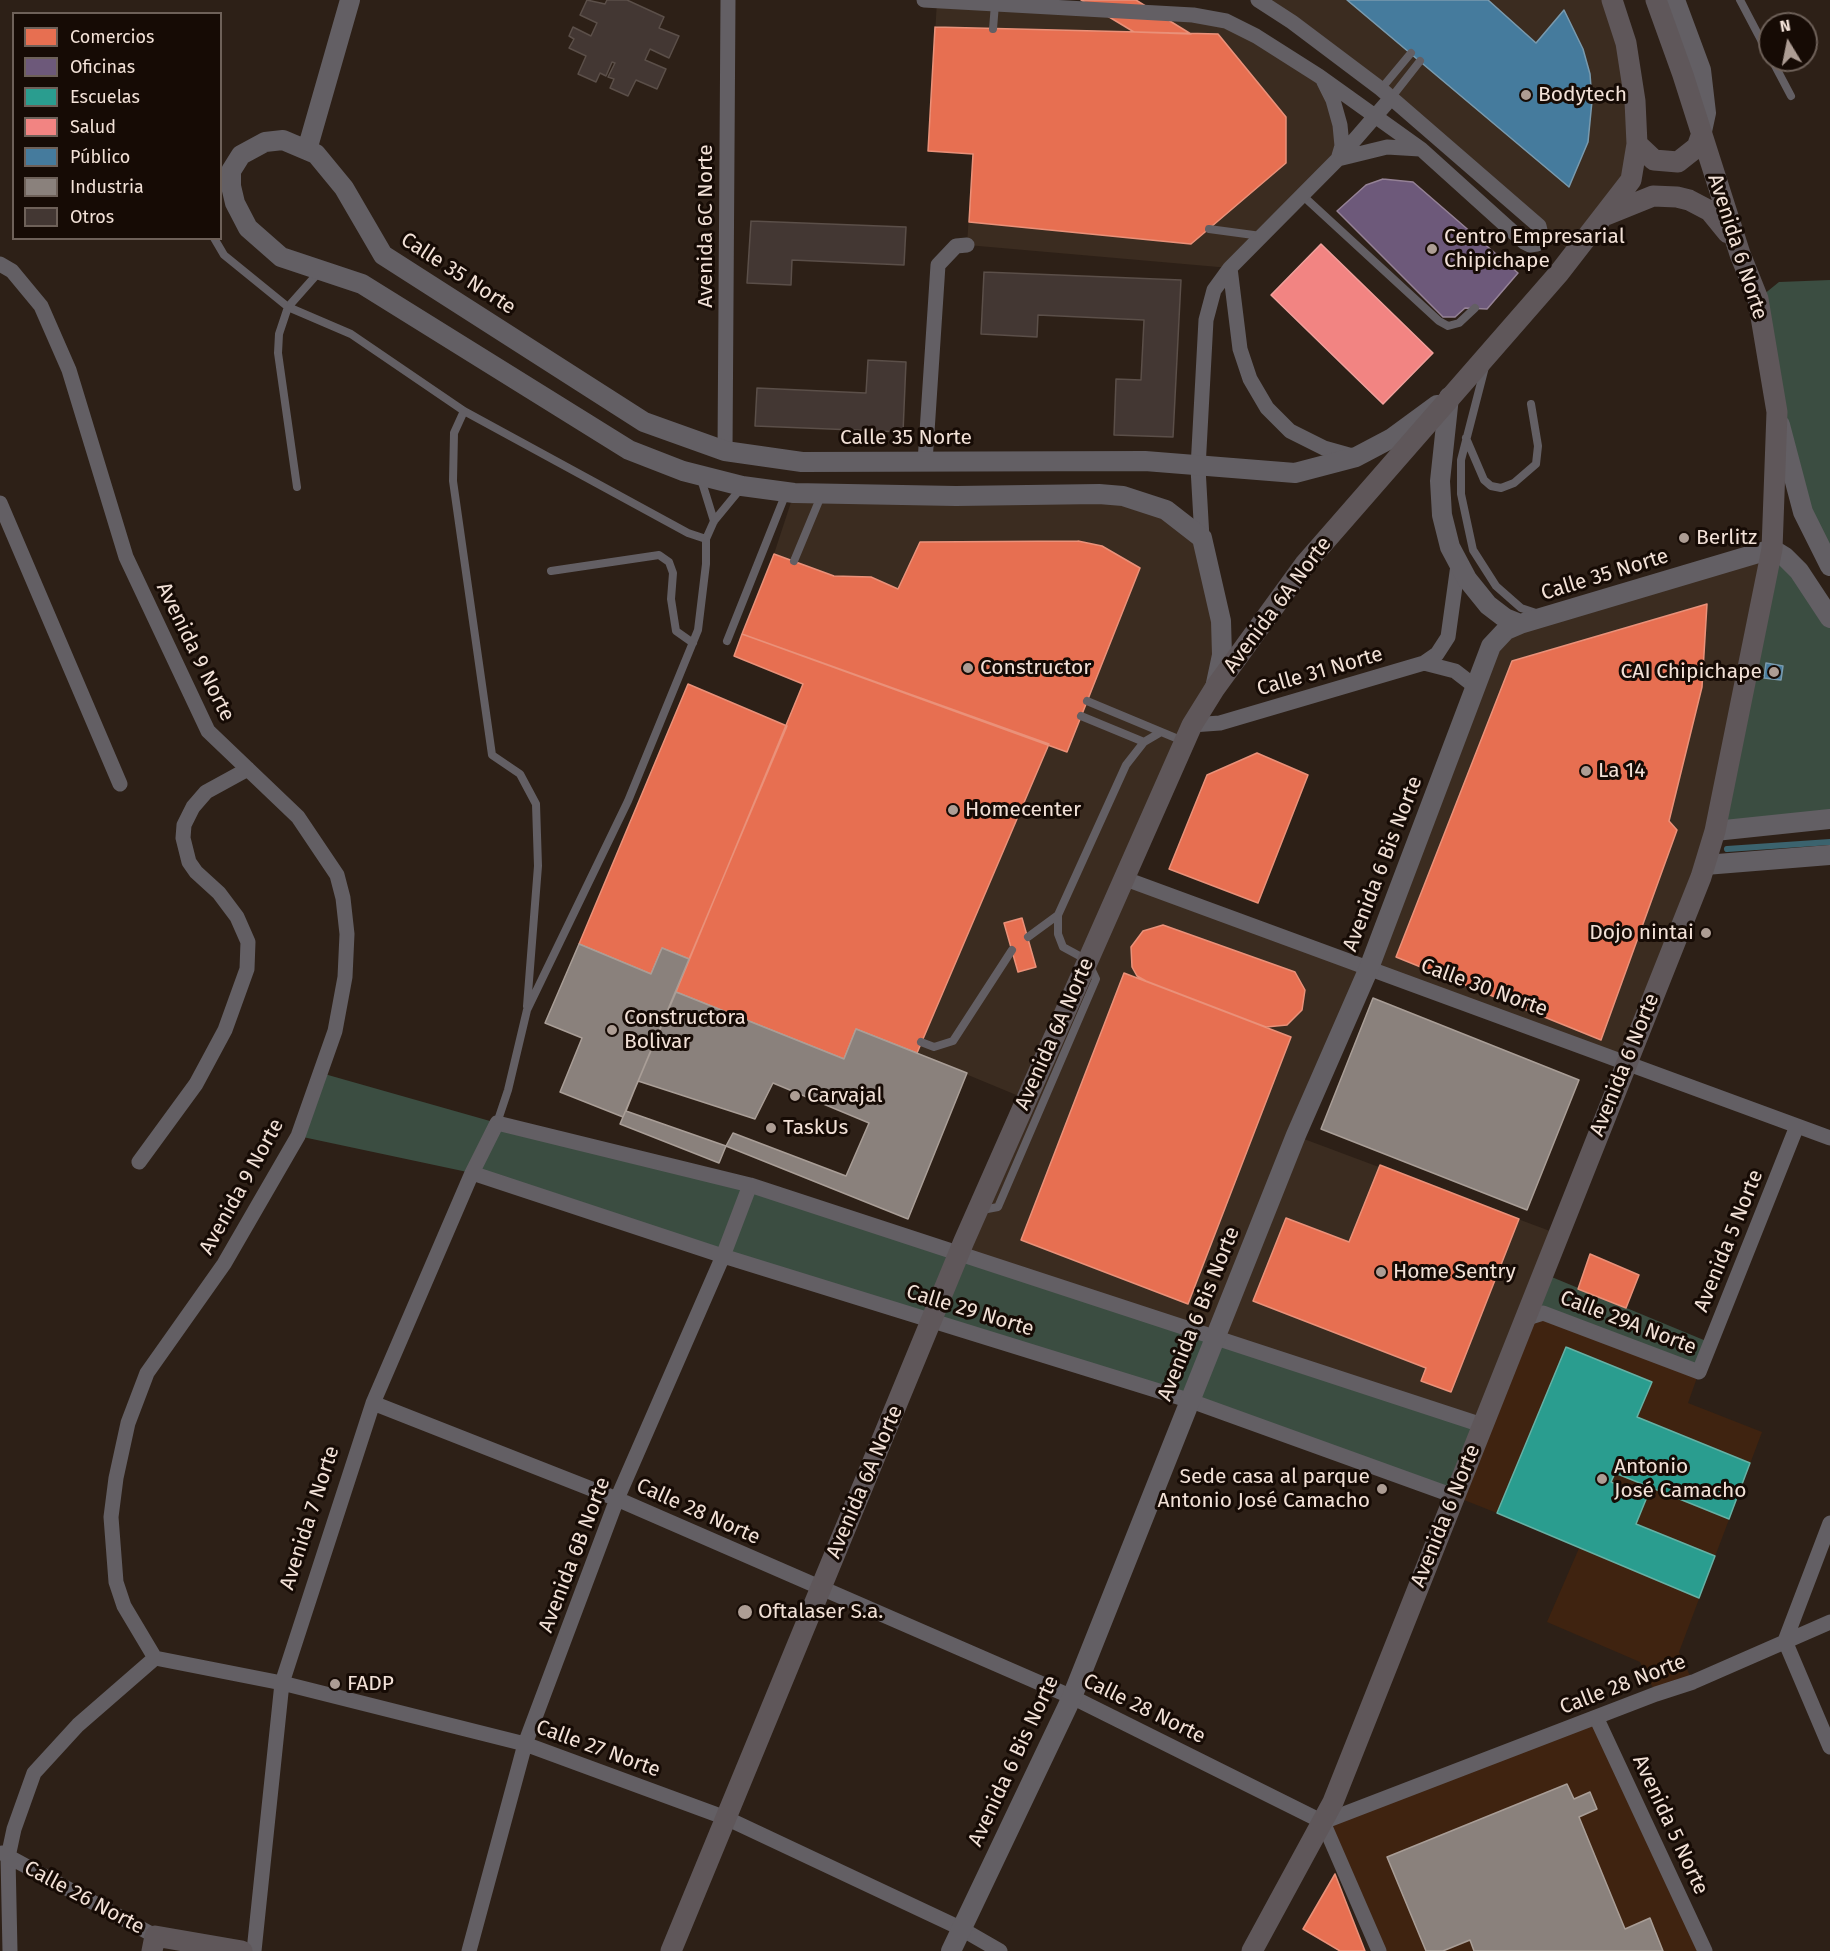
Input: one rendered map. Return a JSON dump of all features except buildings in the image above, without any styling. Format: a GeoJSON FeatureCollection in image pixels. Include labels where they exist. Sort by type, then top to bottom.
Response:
{"type":"FeatureCollection","features":[{"type":"Feature","properties":{"kind":"main road"},"geometry":{"type":"LineString","coordinates":[[1604,216],[1630,180],[1637,144],[1635,101],[1629,55],[1612,0]]}},
{"type":"Feature","properties":{"kind":"main road","name":"Avenida 6 Norte"},"geometry":{"type":"LineString","coordinates":[[1252,1951],[1323,1822],[1482,1425],[1533,1316],[1535,1292],[1705,865],[1715,831],[1772,549],[1777,412],[1758,299],[1740,254],[1683,75],[1656,0]]}},
{"type":"Feature","properties":{"kind":"main road"},"geometry":{"type":"LineString","coordinates":[[1637,144],[1654,160],[1678,162],[1697,147],[1701,136]]}},
{"type":"Feature","properties":{"kind":"main road"},"geometry":{"type":"LineString","coordinates":[[1604,216],[1653,196],[1689,200],[1719,220],[1740,254]]}},
{"type":"Feature","properties":{"kind":"main road","name":"Avenida 6A Norte"},"geometry":{"type":"LineString","coordinates":[[671,1951],[959,1253],[1188,733],[1215,688],[1305,564],[1449,397],[1488,357],[1604,216]]}},
{"type":"Feature","properties":{"kind":"main road","name":"Calle 26 Norte"},"geometry":{"type":"LineString","coordinates":[[153,1944],[242,1951]]}},
{"type":"Feature","properties":{"kind":"street"},"geometry":{"type":"LineString","coordinates":[[308,150],[350,0]]}},
{"type":"Feature","properties":{"kind":"street","name":"Avenida 6C Norte"},"geometry":{"type":"LineString","coordinates":[[725,451],[728,0]]}},
{"type":"Feature","properties":{"kind":"street"},"geometry":{"type":"LineString","coordinates":[[924,0],[1193,15],[1226,21],[1256,36],[1319,76],[1420,149],[1524,242],[1530,245],[1537,244],[1542,239],[1539,226],[1386,94],[1265,2]]}},
{"type":"Feature","properties":{"kind":"street","name":"Avenida 6 Norte"},"geometry":{"type":"LineString","coordinates":[[1675,0],[1701,70],[1706,113],[1701,136]]}},
{"type":"Feature","properties":{"kind":"street"},"geometry":{"type":"LineString","coordinates":[[1319,76],[1333,100],[1340,125],[1342,146],[1338,159]]}},
{"type":"Feature","properties":{"kind":"street"},"geometry":{"type":"LineString","coordinates":[[1215,688],[1222,655],[1221,621],[1202,538],[1198,468],[1208,305],[1214,290],[1230,268],[1338,159],[1375,116],[1386,94]]}},
{"type":"Feature","properties":{"kind":"street","name":"Calle 35 Norte"},"geometry":{"type":"LineString","coordinates":[[1202,538],[1166,510],[1124,496],[786,492],[742,486],[701,476],[629,450],[362,284],[281,257],[256,236],[235,202],[231,186],[231,171],[241,155],[265,142],[283,140],[316,154],[344,188],[383,255],[644,422],[725,451],[802,462],[1145,461],[1198,468],[1295,473],[1356,457],[1392,438],[1449,397]]}},
{"type":"Feature","properties":{"kind":"street"},"geometry":{"type":"LineString","coordinates":[[1338,159],[1387,147],[1420,149]]}},
{"type":"Feature","properties":{"kind":"street"},"geometry":{"type":"LineString","coordinates":[[925,462],[938,265],[956,246],[967,245]]}},
{"type":"Feature","properties":{"kind":"street","name":"Avenida 9 Norte"},"geometry":{"type":"LineString","coordinates":[[6,267],[41,306],[69,370],[126,557],[207,731],[298,817],[337,875],[347,934],[345,977],[335,1031],[298,1136],[225,1264],[147,1373],[128,1423],[116,1478],[111,1517],[116,1582],[124,1606],[155,1658]]}},
{"type":"Feature","properties":{"kind":"street"},"geometry":{"type":"LineString","coordinates":[[1230,268],[1240,349],[1250,379],[1267,408],[1290,430],[1324,448],[1356,457]]}},
{"type":"Feature","properties":{"kind":"street"},"geometry":{"type":"LineString","coordinates":[[1449,397],[1442,448],[1440,495],[1445,531],[1458,565],[1488,605],[1505,618],[1520,624]]}},
{"type":"Feature","properties":{"kind":"street"},"geometry":{"type":"LineString","coordinates":[[1777,412],[1803,512],[1830,566]]}},
{"type":"Feature","properties":{"kind":"street"},"geometry":{"type":"LineString","coordinates":[[0,503],[120,784]]}},
{"type":"Feature","properties":{"kind":"street"},"geometry":{"type":"LineString","coordinates":[[1772,549],[1785,556],[1799,571],[1830,618]]}},
{"type":"Feature","properties":{"kind":"street","name":"Calle 35 Norte"},"geometry":{"type":"LineString","coordinates":[[1520,624],[1772,549]]}},
{"type":"Feature","properties":{"kind":"street"},"geometry":{"type":"LineString","coordinates":[[1424,663],[1437,654],[1448,637],[1458,565]]}},
{"type":"Feature","properties":{"kind":"street","name":"Avenida 6 Bis Norte"},"geometry":{"type":"LineString","coordinates":[[951,1951],[1072,1697],[1296,1135],[1369,968],[1491,646],[1506,630],[1520,624]]}},
{"type":"Feature","properties":{"kind":"street"},"geometry":{"type":"LineString","coordinates":[[1424,663],[1455,671],[1477,688]]}},
{"type":"Feature","properties":{"kind":"street","name":"Calle 31 Norte"},"geometry":{"type":"LineString","coordinates":[[1188,733],[1424,663]]}},
{"type":"Feature","properties":{"kind":"street"},"geometry":{"type":"LineString","coordinates":[[139,1162],[196,1084],[225,1030],[247,969],[248,942],[237,917],[219,893],[196,872],[189,862],[183,838],[184,825],[193,807],[206,792],[248,769]]}},
{"type":"Feature","properties":{"kind":"street"},"geometry":{"type":"LineString","coordinates":[[1715,831],[1830,819]]}},
{"type":"Feature","properties":{"kind":"street"},"geometry":{"type":"LineString","coordinates":[[1705,865],[1830,855]]}},
{"type":"Feature","properties":{"kind":"street","name":"Calle 30 Norte"},"geometry":{"type":"LineString","coordinates":[[1123,878],[1830,1138]]}},
{"type":"Feature","properties":{"kind":"street"},"geometry":{"type":"LineString","coordinates":[[497,1123],[750,1185],[1482,1425]]}},
{"type":"Feature","properties":{"kind":"street","name":"Avenida 7 Norte"},"geometry":{"type":"LineString","coordinates":[[254,1951],[282,1683],[373,1403],[472,1173],[497,1123]]}},
{"type":"Feature","properties":{"kind":"street","name":"Avenida 5 Norte"},"geometry":{"type":"LineString","coordinates":[[1699,1372],[1797,1126]]}},
{"type":"Feature","properties":{"kind":"street","name":"Calle 29 Norte"},"geometry":{"type":"LineString","coordinates":[[472,1173],[723,1256],[1191,1401],[1454,1496]]}},
{"type":"Feature","properties":{"kind":"street","name":"Avenida 6B Norte"},"geometry":{"type":"LineString","coordinates":[[470,1951],[525,1744],[617,1499],[723,1256],[750,1185]]}},
{"type":"Feature","properties":{"kind":"street","name":"Calle 29A Norte"},"geometry":{"type":"LineString","coordinates":[[1533,1316],[1699,1372]]}},
{"type":"Feature","properties":{"kind":"street","name":"Calle 28 Norte"},"geometry":{"type":"LineString","coordinates":[[373,1403],[617,1499],[1072,1697],[1323,1822],[1596,1717],[1694,1682],[1830,1622]]}},
{"type":"Feature","properties":{"kind":"street"},"geometry":{"type":"LineString","coordinates":[[1830,1523],[1785,1641],[1830,1747]]}},
{"type":"Feature","properties":{"kind":"street"},"geometry":{"type":"LineString","coordinates":[[10,1951],[4,1854],[34,1773],[78,1725],[155,1658]]}},
{"type":"Feature","properties":{"kind":"street","name":"Calle 27 Norte"},"geometry":{"type":"LineString","coordinates":[[155,1658],[282,1683],[525,1744],[726,1818],[960,1928],[1000,1951]]}},
{"type":"Feature","properties":{"kind":"street","name":"Avenida 5 Norte"},"geometry":{"type":"LineString","coordinates":[[1596,1717],[1706,1951]]}},
{"type":"Feature","properties":{"kind":"street"},"geometry":{"type":"LineString","coordinates":[[1323,1822],[1379,1951]]}},
{"type":"Feature","properties":{"kind":"street","name":"Calle 26 Norte"},"geometry":{"type":"LineString","coordinates":[[4,1854],[153,1944]]}},
{"type":"Feature","properties":{"kind":"lane"},"geometry":{"type":"LineString","coordinates":[[1740,0],[1758,34]]}},
{"type":"Feature","properties":{"kind":"lane"},"geometry":{"type":"LineString","coordinates":[[993,29],[995,4]]}},
{"type":"Feature","properties":{"kind":"lane"},"geometry":{"type":"LineString","coordinates":[[1386,94],[1411,54]]}},
{"type":"Feature","properties":{"kind":"lane"},"geometry":{"type":"LineString","coordinates":[[1386,94],[1420,61]]}},
{"type":"Feature","properties":{"kind":"lane"},"geometry":{"type":"LineString","coordinates":[[1778,72],[1791,96]]}},
{"type":"Feature","properties":{"kind":"lane"},"geometry":{"type":"LineString","coordinates":[[1302,195],[1439,321],[1448,326],[1459,323],[1475,308]]}},
{"type":"Feature","properties":{"kind":"lane"},"geometry":{"type":"LineString","coordinates":[[1209,229],[1262,236]]}},
{"type":"Feature","properties":{"kind":"lane"},"geometry":{"type":"LineString","coordinates":[[215,240],[224,255],[288,307],[351,334],[464,411],[678,527],[706,539]]}},
{"type":"Feature","properties":{"kind":"lane"},"geometry":{"type":"LineString","coordinates":[[297,487],[278,353],[279,334],[288,307],[320,271]]}},
{"type":"Feature","properties":{"kind":"lane"},"geometry":{"type":"LineString","coordinates":[[1488,357],[1461,460],[1461,494],[1473,550],[1496,586],[1521,608],[1548,617]]}},
{"type":"Feature","properties":{"kind":"lane"},"geometry":{"type":"LineString","coordinates":[[1466,438],[1484,480],[1491,486],[1501,488],[1514,483],[1536,464],[1538,446],[1531,404]]}},
{"type":"Feature","properties":{"kind":"lane"},"geometry":{"type":"LineString","coordinates":[[464,411],[454,433],[453,481],[492,755],[520,774],[536,804],[538,866],[527,1010],[508,1090],[497,1123]]}},
{"type":"Feature","properties":{"kind":"lane"},"geometry":{"type":"LineString","coordinates":[[701,476],[714,521]]}},
{"type":"Feature","properties":{"kind":"lane"},"geometry":{"type":"LineString","coordinates":[[527,1010],[628,801],[693,643],[698,630],[706,564],[706,539],[714,521],[742,486]]}},
{"type":"Feature","properties":{"kind":"lane"},"geometry":{"type":"LineString","coordinates":[[727,641],[786,492]]}},
{"type":"Feature","properties":{"kind":"lane"},"geometry":{"type":"LineString","coordinates":[[794,561],[822,494]]}},
{"type":"Feature","properties":{"kind":"lane"},"geometry":{"type":"LineString","coordinates":[[551,571],[659,555],[669,562],[673,573],[671,599],[676,631],[693,643]]}},
{"type":"Feature","properties":{"kind":"lane"},"geometry":{"type":"LineString","coordinates":[[1087,701],[1161,732],[1188,733]]}},
{"type":"Feature","properties":{"kind":"lane"},"geometry":{"type":"LineString","coordinates":[[1081,716],[1144,742]]}},
{"type":"Feature","properties":{"kind":"lane"},"geometry":{"type":"LineString","coordinates":[[1087,960],[1063,947],[1058,934],[1058,915],[1120,776],[1144,742],[1161,732]]}},
{"type":"Feature","properties":{"kind":"lane"},"geometry":{"type":"LineString","coordinates":[[1028,937],[1058,915]]}},
{"type":"Feature","properties":{"kind":"lane"},"geometry":{"type":"LineString","coordinates":[[921,1042],[934,1047],[953,1041],[1012,950]]}},
{"type":"Feature","properties":{"kind":"shaded area"},"geometry":{"type":"Polygon","coordinates":[[[1258,0],[1612,0],[1623,30],[1631,180],[1574,255],[1381,89],[1258,0]]]}},
{"type":"Feature","properties":{"kind":"shaded area"},"geometry":{"type":"Polygon","coordinates":[[[937,1],[1226,21],[1319,76],[1342,146],[1230,268],[967,245],[973,154],[928,151],[937,1]]]}},
{"type":"Feature","properties":{"kind":"shaded area"},"geometry":{"type":"Polygon","coordinates":[[[794,493],[1123,496],[1202,538],[1222,655],[1124,878],[1369,968],[1296,1136],[1558,1234],[1482,1425],[959,1253],[1026,1099],[857,1029],[676,992],[803,684],[734,656],[774,554],[794,493]]]}},
{"type":"Feature","properties":{"kind":"shaded area","name":"La 14"},"geometry":{"type":"Polygon","coordinates":[[[1772,549],[1715,831],[1626,1063],[1369,968],[1497,638],[1772,549]]]}},
{"type":"Feature","properties":{"kind":"shaded area","name":"Antonio José Camacho"},"geometry":{"type":"Polygon","coordinates":[[[1535,1292],[1699,1372],[1688,1403],[1762,1432],[1679,1652],[1693,1682],[1656,1694],[1640,1662],[1547,1622],[1580,1546],[1454,1496],[1535,1292]]]}},
{"type":"Feature","properties":{"kind":"shaded area"},"geometry":{"type":"Polygon","coordinates":[[[1596,1717],[1705,1951],[1379,1951],[1323,1822],[1596,1717]]]}},
{"type":"Feature","properties":{"kind":"green space"},"geometry":{"type":"Polygon","coordinates":[[[1830,280],[1830,566],[1803,512],[1758,299],[1779,282],[1830,280]]]}},
{"type":"Feature","properties":{"kind":"green space"},"geometry":{"type":"Polygon","coordinates":[[[1772,549],[1830,618],[1830,819],[1715,831],[1772,549]],[[1766,663],[1764,678],[1781,680],[1783,666],[1766,663]]]}},
{"type":"Feature","properties":{"kind":"green space"},"geometry":{"type":"Polygon","coordinates":[[[321,1073],[497,1123],[750,1185],[1482,1425],[1454,1496],[1191,1401],[472,1173],[298,1136],[321,1073]]]}},
{"type":"Feature","properties":{"kind":"green space"},"geometry":{"type":"Polygon","coordinates":[[[1542,1273],[1711,1343],[1699,1372],[1543,1313],[1535,1292],[1542,1273]]]}},
{"type":"Feature","properties":{"kind":"waterway"},"geometry":{"type":"LineString","coordinates":[[1727,849],[1830,842]]}},
{"type":"Feature","properties":{"kind":"place","name":"Bodytech"},"geometry":{"type":"Point","coordinates":[1526,95]}},
{"type":"Feature","properties":{"kind":"place","name":"Centro Empresarial Chipichape"},"geometry":{"type":"Point","coordinates":[1432,249]}},
{"type":"Feature","properties":{"kind":"place","name":"Berlitz"},"geometry":{"type":"Point","coordinates":[1684,538]}},
{"type":"Feature","properties":{"kind":"place","name":"Constructor"},"geometry":{"type":"Point","coordinates":[968,668]}},
{"type":"Feature","properties":{"kind":"place","name":"CAI Chipichape"},"geometry":{"type":"Point","coordinates":[1774,672]}},
{"type":"Feature","properties":{"kind":"place","name":"La 14"},"geometry":{"type":"Point","coordinates":[1586,771]}},
{"type":"Feature","properties":{"kind":"place","name":"Homecenter"},"geometry":{"type":"Point","coordinates":[953,810]}},
{"type":"Feature","properties":{"kind":"place","name":"Dojo nintai"},"geometry":{"type":"Point","coordinates":[1706,933]}},
{"type":"Feature","properties":{"kind":"place","name":"Constructora Bolivar"},"geometry":{"type":"Point","coordinates":[612,1030]}},
{"type":"Feature","properties":{"kind":"place","name":"Carvajal"},"geometry":{"type":"Point","coordinates":[795,1096]}},
{"type":"Feature","properties":{"kind":"place","name":"TaskUs"},"geometry":{"type":"Point","coordinates":[771,1128]}},
{"type":"Feature","properties":{"kind":"place","name":"Home Sentry"},"geometry":{"type":"Point","coordinates":[1381,1272]}},
{"type":"Feature","properties":{"kind":"place","name":"Antonio José Camacho"},"geometry":{"type":"Point","coordinates":[1602,1479]}},
{"type":"Feature","properties":{"kind":"place","name":"Sede casa al parque Antonio José Camacho"},"geometry":{"type":"Point","coordinates":[1382,1489]}},
{"type":"Feature","properties":{"kind":"place","name":"Oftalaser S.a."},"geometry":{"type":"Point","coordinates":[745,1612]}},
{"type":"Feature","properties":{"kind":"place","name":"FADP"},"geometry":{"type":"Point","coordinates":[335,1684]}}]}
